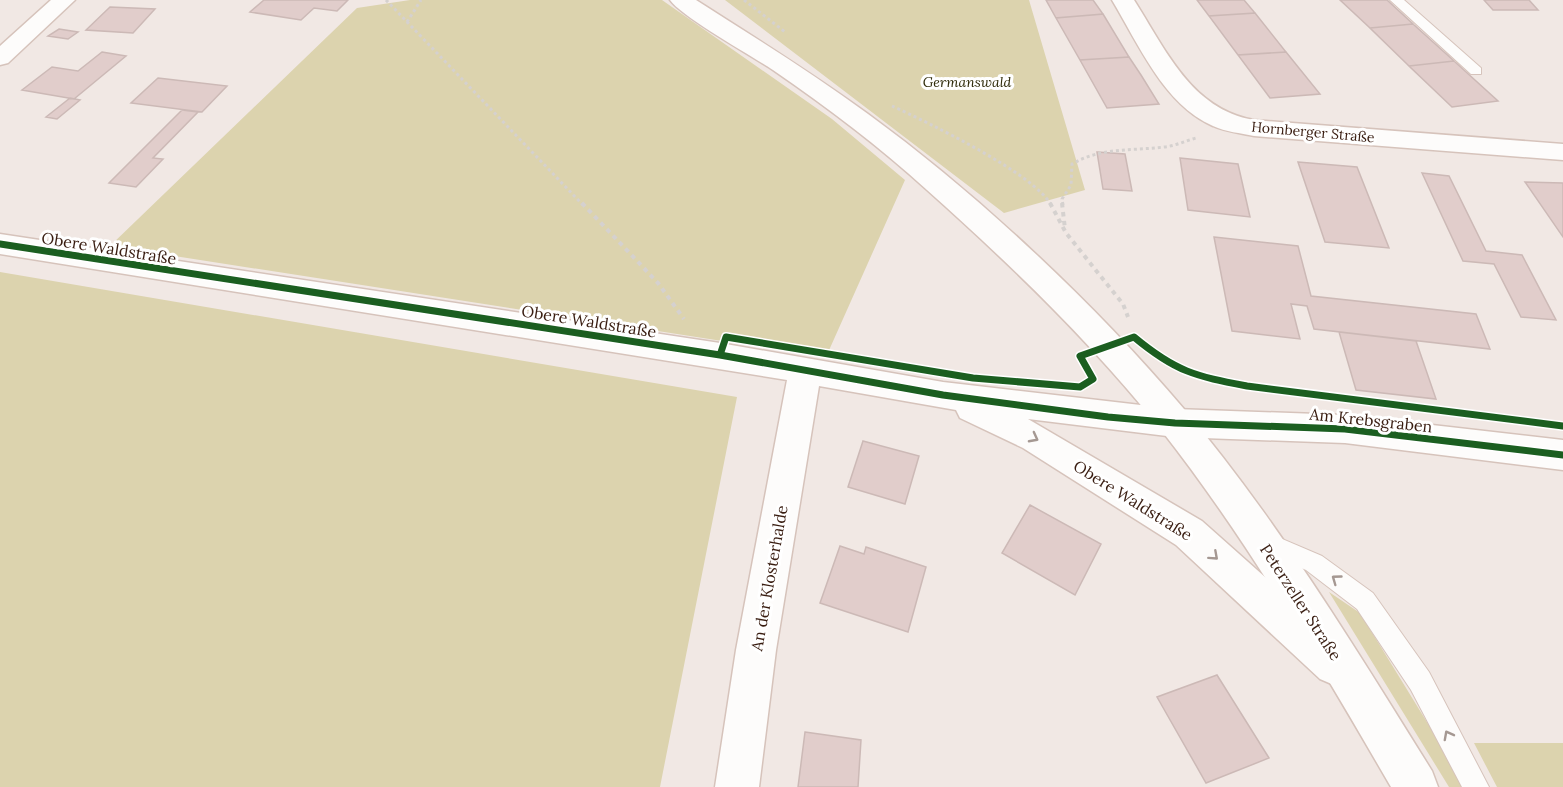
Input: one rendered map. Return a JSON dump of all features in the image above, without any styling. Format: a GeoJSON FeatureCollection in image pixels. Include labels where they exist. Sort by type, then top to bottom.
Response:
{"type":"FeatureCollection","features":[{"type":"Feature","properties":{"kind":"street"},"geometry":{"type":"LineString","coordinates":[[0,58],[64,0]]}},
{"type":"Feature","properties":{"kind":"street","name":"Peterzeller Straße"},"geometry":{"type":"LineString","coordinates":[[681,0],[842,107],[926,174],[1025,264],[1108,346],[1175,423],[1260,540],[1355,684],[1416,787]]}},
{"type":"Feature","properties":{"kind":"street","name":"Hornberger Straße"},"geometry":{"type":"LineString","coordinates":[[1123,0],[1177,82],[1197,106],[1220,121],[1254,128],[1563,152]]}},
{"type":"Feature","properties":{"kind":"street","name":"Obere Waldstraße"},"geometry":{"type":"LineString","coordinates":[[0,244],[805,370],[943,394],[1175,423]]}},
{"type":"Feature","properties":{"kind":"street","name":"An der Klosterhalde"},"geometry":{"type":"LineString","coordinates":[[737,787],[756,650],[805,370]]}},
{"type":"Feature","properties":{"kind":"street","name":"Obere Waldstraße"},"geometry":{"type":"LineString","coordinates":[[943,394],[1035,438],[1190,533],[1355,684]]}},
{"type":"Feature","properties":{"kind":"street","name":"Am Krebsgraben"},"geometry":{"type":"LineString","coordinates":[[1175,423],[1345,429],[1563,455]]}},
{"type":"Feature","properties":{"kind":"lane"},"geometry":{"type":"LineString","coordinates":[[1396,0],[1476,71]]}},
{"type":"Feature","properties":{"kind":"lane"},"geometry":{"type":"LineString","coordinates":[[1260,540],[1314,563],[1365,601],[1420,681],[1476,787]]}},
{"type":"Feature","properties":{"kind":"path"},"geometry":{"type":"LineString","coordinates":[[386,0],[658,283],[685,321]]}},
{"type":"Feature","properties":{"kind":"path"},"geometry":{"type":"LineString","coordinates":[[407,22],[421,0]]}},
{"type":"Feature","properties":{"kind":"path"},"geometry":{"type":"LineString","coordinates":[[744,0],[791,36]]}},
{"type":"Feature","properties":{"kind":"path"},"geometry":{"type":"LineString","coordinates":[[890,105],[940,128],[1017,174],[1046,195],[1066,233],[1123,304],[1131,326]]}},
{"type":"Feature","properties":{"kind":"path"},"geometry":{"type":"LineString","coordinates":[[1066,233],[1062,199],[1071,185],[1072,164],[1087,154],[1098,151],[1166,147],[1204,136],[1220,121]]}},
{"type":"Feature","properties":{"kind":"green space"},"geometry":{"type":"Polygon","coordinates":[[[410,0],[662,0],[832,119],[905,180],[826,357],[110,246],[357,8],[410,0]]]}},
{"type":"Feature","properties":{"kind":"green space","name":"Germanswald"},"geometry":{"type":"Polygon","coordinates":[[[725,0],[1029,0],[1085,190],[1004,213],[725,0]]]}},
{"type":"Feature","properties":{"kind":"green space"},"geometry":{"type":"Polygon","coordinates":[[[0,272],[737,397],[660,787],[0,787],[0,272]]]}},
{"type":"Feature","properties":{"kind":"green space"},"geometry":{"type":"Polygon","coordinates":[[[1329,592],[1360,613],[1457,771],[1464,787],[1449,787],[1329,592]]]}},
{"type":"Feature","properties":{"kind":"green space"},"geometry":{"type":"Polygon","coordinates":[[[1474,743],[1563,743],[1563,787],[1497,787],[1474,743]]]}},
{"type":"Feature","properties":{"kind":"building"},"geometry":{"type":"Polygon","coordinates":[[[264,0],[348,0],[337,11],[314,8],[301,20],[250,12],[264,0]]]}},
{"type":"Feature","properties":{"kind":"building"},"geometry":{"type":"Polygon","coordinates":[[[1046,0],[1093,0],[1103,14],[1056,18],[1046,0]]]}},
{"type":"Feature","properties":{"kind":"building"},"geometry":{"type":"Polygon","coordinates":[[[1197,0],[1244,0],[1255,13],[1209,16],[1197,0]]]}},
{"type":"Feature","properties":{"kind":"building"},"geometry":{"type":"Polygon","coordinates":[[[1340,0],[1387,0],[1413,24],[1370,28],[1340,0]]]}},
{"type":"Feature","properties":{"kind":"building"},"geometry":{"type":"Polygon","coordinates":[[[1484,0],[1529,0],[1538,10],[1493,10],[1484,0]]]}},
{"type":"Feature","properties":{"kind":"building"},"geometry":{"type":"Polygon","coordinates":[[[110,7],[155,9],[133,33],[86,30],[110,7]]]}},
{"type":"Feature","properties":{"kind":"building"},"geometry":{"type":"Polygon","coordinates":[[[1255,13],[1286,52],[1238,55],[1209,16],[1255,13]]]}},
{"type":"Feature","properties":{"kind":"building"},"geometry":{"type":"Polygon","coordinates":[[[1103,14],[1129,57],[1080,60],[1056,18],[1103,14]]]}},
{"type":"Feature","properties":{"kind":"building"},"geometry":{"type":"Polygon","coordinates":[[[1413,24],[1454,61],[1409,66],[1370,28],[1413,24]]]}},
{"type":"Feature","properties":{"kind":"building"},"geometry":{"type":"Polygon","coordinates":[[[59,29],[78,32],[68,39],[48,36],[59,29]]]}},
{"type":"Feature","properties":{"kind":"building"},"geometry":{"type":"Polygon","coordinates":[[[102,52],[126,56],[74,99],[22,90],[52,67],[78,71],[102,52]]]}},
{"type":"Feature","properties":{"kind":"building"},"geometry":{"type":"Polygon","coordinates":[[[1286,52],[1320,94],[1270,98],[1238,55],[1286,52]]]}},
{"type":"Feature","properties":{"kind":"building"},"geometry":{"type":"Polygon","coordinates":[[[1129,57],[1159,104],[1107,108],[1080,60],[1129,57]]]}},
{"type":"Feature","properties":{"kind":"building"},"geometry":{"type":"Polygon","coordinates":[[[1454,61],[1498,101],[1452,107],[1409,66],[1454,61]]]}},
{"type":"Feature","properties":{"kind":"building"},"geometry":{"type":"Polygon","coordinates":[[[158,78],[227,86],[202,112],[131,103],[158,78]]]}},
{"type":"Feature","properties":{"kind":"building"},"geometry":{"type":"Polygon","coordinates":[[[70,98],[80,100],[57,119],[46,117],[70,98]]]}},
{"type":"Feature","properties":{"kind":"building"},"geometry":{"type":"Polygon","coordinates":[[[182,110],[198,112],[153,158],[163,159],[136,187],[109,183],[182,110]]]}},
{"type":"Feature","properties":{"kind":"building"},"geometry":{"type":"Polygon","coordinates":[[[1097,152],[1125,154],[1132,191],[1103,189],[1097,152]]]}},
{"type":"Feature","properties":{"kind":"building"},"geometry":{"type":"Polygon","coordinates":[[[1180,158],[1238,164],[1250,217],[1188,210],[1180,158]]]}},
{"type":"Feature","properties":{"kind":"building"},"geometry":{"type":"Polygon","coordinates":[[[1298,162],[1357,167],[1389,248],[1325,242],[1298,162]]]}},
{"type":"Feature","properties":{"kind":"building"},"geometry":{"type":"Polygon","coordinates":[[[1422,173],[1449,176],[1486,251],[1522,255],[1556,320],[1521,317],[1494,264],[1463,261],[1422,173]]]}},
{"type":"Feature","properties":{"kind":"building"},"geometry":{"type":"Polygon","coordinates":[[[1525,182],[1563,183],[1563,237],[1525,182]]]}},
{"type":"Feature","properties":{"kind":"building"},"geometry":{"type":"Polygon","coordinates":[[[1214,237],[1298,246],[1311,296],[1476,314],[1490,349],[1314,329],[1307,306],[1291,304],[1300,339],[1232,331],[1214,237]]]}},
{"type":"Feature","properties":{"kind":"building"},"geometry":{"type":"Polygon","coordinates":[[[1339,332],[1416,341],[1436,399],[1356,390],[1339,332]]]}},
{"type":"Feature","properties":{"kind":"building"},"geometry":{"type":"Polygon","coordinates":[[[863,441],[919,456],[905,504],[848,487],[863,441]]]}},
{"type":"Feature","properties":{"kind":"building"},"geometry":{"type":"Polygon","coordinates":[[[1030,505],[1101,544],[1075,595],[1002,553],[1030,505]]]}},
{"type":"Feature","properties":{"kind":"building"},"geometry":{"type":"Polygon","coordinates":[[[840,546],[864,554],[866,547],[926,567],[908,632],[820,603],[840,546]]]}},
{"type":"Feature","properties":{"kind":"building"},"geometry":{"type":"Polygon","coordinates":[[[1217,675],[1269,758],[1206,783],[1157,697],[1217,675]]]}},
{"type":"Feature","properties":{"kind":"building"},"geometry":{"type":"Polygon","coordinates":[[[805,732],[861,740],[858,787],[798,787],[805,732]]]}},
{"type":"Feature","properties":{"kind":"cycle path"},"geometry":{"type":"LineString","coordinates":[[0,244],[720,355],[943,395],[1108,417],[1175,423],[1345,429],[1563,455]]}},
{"type":"Feature","properties":{"kind":"cycle path"},"geometry":{"type":"LineString","coordinates":[[720,355],[726,337],[973,378],[1080,387],[1093,379],[1080,356],[1134,337],[1163,361],[1199,377],[1247,386],[1531,420],[1563,426]]}}]}
